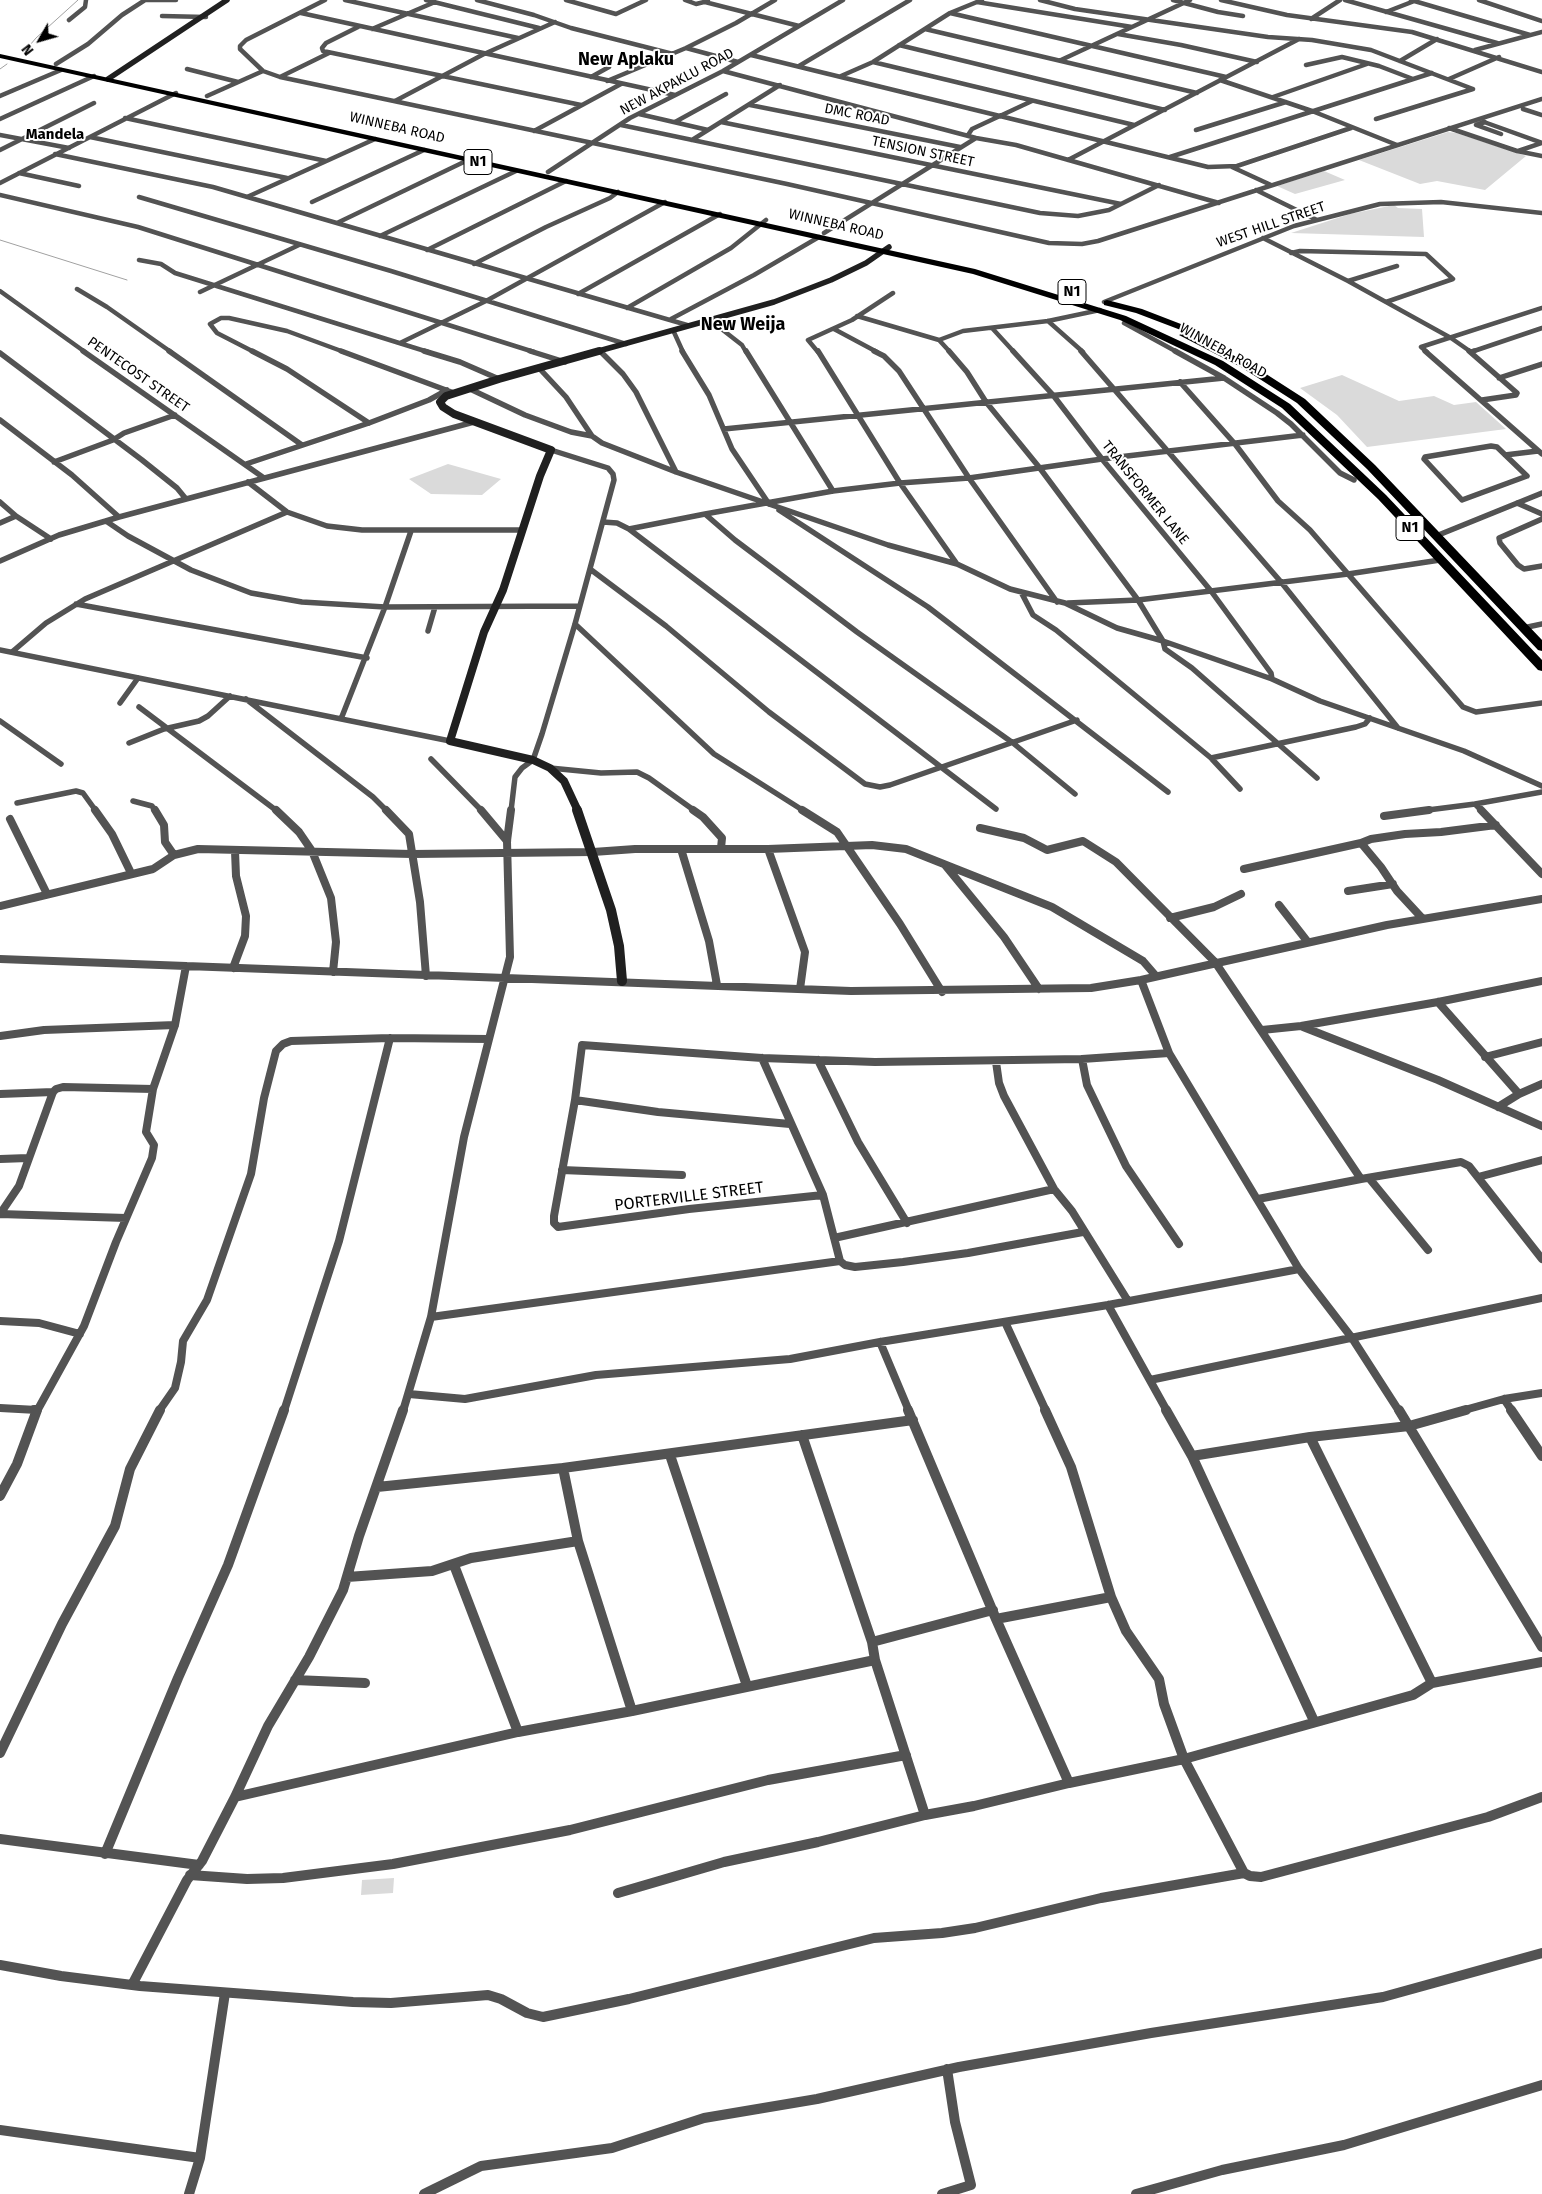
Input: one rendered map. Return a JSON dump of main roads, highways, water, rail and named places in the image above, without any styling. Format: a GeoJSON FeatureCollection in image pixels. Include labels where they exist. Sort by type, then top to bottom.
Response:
{"type":"FeatureCollection","features":[{"type":"Feature","properties":{"kind":"highway","name":"WINNEBA ROAD"},"geometry":{"type":"LineString","coordinates":[[4,55],[548,172],[822,235],[881,252],[959,266],[1103,306],[1198,341],[1287,391],[1334,430],[1542,647]]}},
{"type":"Feature","properties":{"kind":"highway","name":"WINNEBA ROAD"},"geometry":{"type":"LineString","coordinates":[[59,67],[94,76],[111,77],[176,93],[213,99],[516,171],[764,222]]}},
{"type":"Feature","properties":{"kind":"highway","name":"WINNEBA ROAD"},"geometry":{"type":"LineString","coordinates":[[822,235],[862,247],[868,252],[881,252]]}},
{"type":"Feature","properties":{"kind":"highway","name":"WINNEBA ROAD"},"geometry":{"type":"LineString","coordinates":[[1103,306],[1242,376],[1272,395],[1315,432],[1398,515],[1542,667]]}},
{"type":"Feature","properties":{"kind":"highway"},"geometry":{"type":"LineString","coordinates":[[1103,306],[1139,311],[1212,340],[1252,363],[1268,376],[1253,381],[1239,381],[1207,362],[1107,316],[1103,306]]}},
{"type":"Feature","properties":{"kind":"highway"},"geometry":{"type":"LineString","coordinates":[[1386,483],[1366,454],[1304,398],[1283,386],[1264,390],[1263,394],[1294,419],[1384,511],[1398,515]]}},
{"type":"Feature","properties":{"kind":"waterway"},"geometry":{"type":"LineString","coordinates":[[24,52],[36,38],[78,0]]}},
{"type":"Feature","properties":{"kind":"waterway"},"geometry":{"type":"LineString","coordinates":[[0,69],[7,64]]}},
{"type":"Feature","properties":{"kind":"waterway"},"geometry":{"type":"LineString","coordinates":[[0,240],[127,280]]}},
{"type":"Feature","properties":{"kind":"district","name":"New Aplaku"},"geometry":{"type":"Point","coordinates":[626,60]}},
{"type":"Feature","properties":{"kind":"district","name":"Mandela"},"geometry":{"type":"Point","coordinates":[55,135]}},
{"type":"Feature","properties":{"kind":"district","name":"New Weija"},"geometry":{"type":"Point","coordinates":[743,325]}}]}
